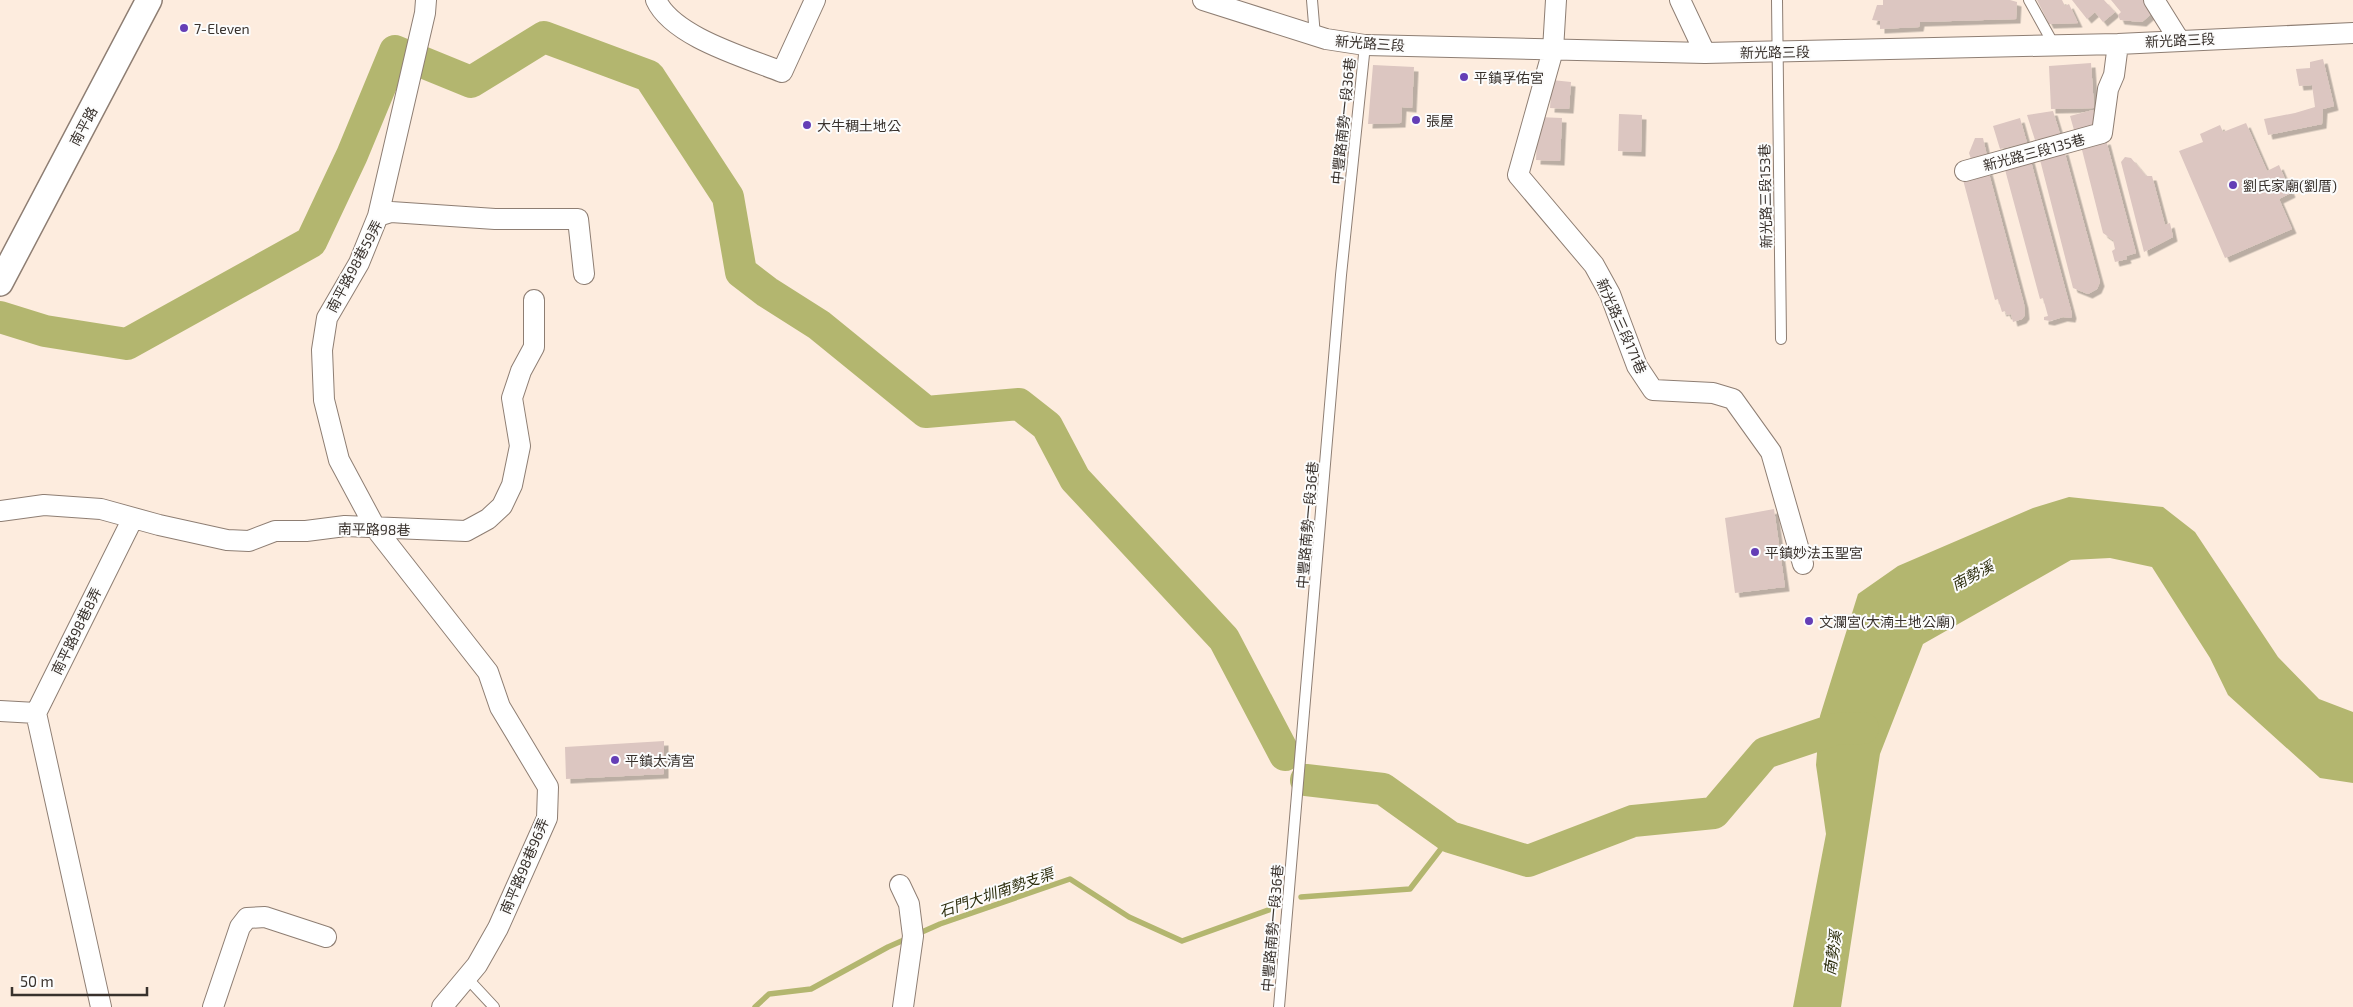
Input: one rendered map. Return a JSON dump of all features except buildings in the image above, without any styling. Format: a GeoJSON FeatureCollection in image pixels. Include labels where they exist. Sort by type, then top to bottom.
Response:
{"type":"FeatureCollection","features":[{"type":"Feature","properties":{"kind":"street","name":"南平路"},"geometry":{"type":"LineString","coordinates":[[0,283],[149,0]]}},
{"type":"Feature","properties":{"kind":"street"},"geometry":{"type":"LineString","coordinates":[[378,216],[415,49],[425,13],[426,0]]}},
{"type":"Feature","properties":{"kind":"street"},"geometry":{"type":"LineString","coordinates":[[656,0],[660,8],[674,23],[695,36],[782,72],[815,0]]}},
{"type":"Feature","properties":{"kind":"street","name":"新光路三段"},"geometry":{"type":"LineString","coordinates":[[1203,0],[1315,36],[1365,45],[1705,53],[2118,44],[2353,34]]}},
{"type":"Feature","properties":{"kind":"street","name":"新光路三段171巷"},"geometry":{"type":"LineString","coordinates":[[1556,0],[1553,50],[1518,175],[1594,265],[1610,294],[1637,366],[1653,390],[1712,393],[1733,399],[1771,452],[1803,564]]}},
{"type":"Feature","properties":{"kind":"street"},"geometry":{"type":"LineString","coordinates":[[1680,0],[1705,53]]}},
{"type":"Feature","properties":{"kind":"street"},"geometry":{"type":"LineString","coordinates":[[2154,0],[2179,40]]}},
{"type":"Feature","properties":{"kind":"street","name":"新光路三段135巷"},"geometry":{"type":"LineString","coordinates":[[1966,171],[2102,134],[2108,90],[2114,75],[2118,44]]}},
{"type":"Feature","properties":{"kind":"street","name":"南平路98巷59弄"},"geometry":{"type":"LineString","coordinates":[[376,528],[339,460],[324,400],[322,350],[327,318],[359,263],[378,216],[391,212],[495,219],[578,219],[584,274]]}},
{"type":"Feature","properties":{"kind":"street","name":"南平路98巷"},"geometry":{"type":"LineString","coordinates":[[0,511],[44,505],[101,509],[227,540],[250,540],[275,531],[306,532],[345,526],[466,531],[488,519],[502,506],[512,485],[520,446],[512,398],[521,371],[534,346],[534,300]]}},
{"type":"Feature","properties":{"kind":"street","name":"南平路98巷8弄"},"geometry":{"type":"LineString","coordinates":[[36,712],[132,518]]}},
{"type":"Feature","properties":{"kind":"street","name":"南平路98巷96弄"},"geometry":{"type":"LineString","coordinates":[[376,528],[488,672],[500,707],[548,787],[547,818],[498,928],[477,965],[442,1007]]}},
{"type":"Feature","properties":{"kind":"street"},"geometry":{"type":"LineString","coordinates":[[0,711],[36,712],[101,1007]]}},
{"type":"Feature","properties":{"kind":"street"},"geometry":{"type":"LineString","coordinates":[[900,885],[913,927],[903,1007]]}},
{"type":"Feature","properties":{"kind":"street"},"geometry":{"type":"LineString","coordinates":[[214,1007],[240,928],[247,918],[265,917],[326,937]]}},
{"type":"Feature","properties":{"kind":"lane"},"geometry":{"type":"LineString","coordinates":[[1312,0],[1315,36]]}},
{"type":"Feature","properties":{"kind":"lane","name":"新光路三段153巷"},"geometry":{"type":"LineString","coordinates":[[1777,0],[1781,340]]}},
{"type":"Feature","properties":{"kind":"lane"},"geometry":{"type":"LineString","coordinates":[[2029,0],[2054,45]]}},
{"type":"Feature","properties":{"kind":"lane","name":"中豐路南勢一段36巷"},"geometry":{"type":"LineString","coordinates":[[1279,1007],[1341,275],[1365,45]]}},
{"type":"Feature","properties":{"kind":"lane"},"geometry":{"type":"LineString","coordinates":[[467,978],[494,1007]]}},
{"type":"Feature","properties":{"kind":"water","name":"南勢溪"},"geometry":{"type":"Polygon","coordinates":[[[2069,497],[2163,507],[2195,532],[2278,657],[2319,699],[2353,712],[2353,783],[2320,778],[2228,695],[2210,658],[2152,567],[2110,558],[2071,560],[1923,644],[1880,754],[1841,1007],[1793,1007],[1826,834],[1816,765],[1820,716],[1858,594],[1898,566],[2033,508],[2069,497]]]}},
{"type":"Feature","properties":{"kind":"waterway"},"geometry":{"type":"LineString","coordinates":[[0,317],[45,331],[127,344],[311,242],[352,155],[395,51],[471,82],[544,37],[649,76],[728,197],[741,272],[767,292],[819,325],[926,412],[1019,404],[1047,426],[1075,479],[1224,639],[1285,755]]}},
{"type":"Feature","properties":{"kind":"waterway"},"geometry":{"type":"LineString","coordinates":[[1306,780],[1383,789],[1450,837],[1528,861],[1633,821],[1714,813],[1765,753],[1836,729],[1863,728]]}},
{"type":"Feature","properties":{"kind":"waterway","name":"石門大圳南勢支渠"},"geometry":{"type":"LineString","coordinates":[[1301,897],[1410,889],[1450,837]]}},
{"type":"Feature","properties":{"kind":"waterway","name":"石門大圳南勢支渠"},"geometry":{"type":"LineString","coordinates":[[755,1007],[769,994],[811,989],[888,947],[940,924],[1070,879],[1129,917],[1182,941],[1274,908]]}},
{"type":"Feature","properties":{"kind":"place","name":"7-Eleven"},"geometry":{"type":"Point","coordinates":[184,28]}},
{"type":"Feature","properties":{"kind":"place","name":"平鎮孚佑宮"},"geometry":{"type":"Point","coordinates":[1464,77]}},
{"type":"Feature","properties":{"kind":"place","name":"張屋"},"geometry":{"type":"Point","coordinates":[1416,120]}},
{"type":"Feature","properties":{"kind":"place","name":"大牛稠土地公"},"geometry":{"type":"Point","coordinates":[807,125]}},
{"type":"Feature","properties":{"kind":"place","name":"劉氏家廟(劉厝)"},"geometry":{"type":"Point","coordinates":[2233,185]}},
{"type":"Feature","properties":{"kind":"place","name":"平鎮妙法玉聖宮"},"geometry":{"type":"Point","coordinates":[1755,552]}},
{"type":"Feature","properties":{"kind":"place","name":"文瀾宮(大湳土地公廟)"},"geometry":{"type":"Point","coordinates":[1809,621]}},
{"type":"Feature","properties":{"kind":"place","name":"平鎮太清宮"},"geometry":{"type":"Point","coordinates":[615,760]}}]}
